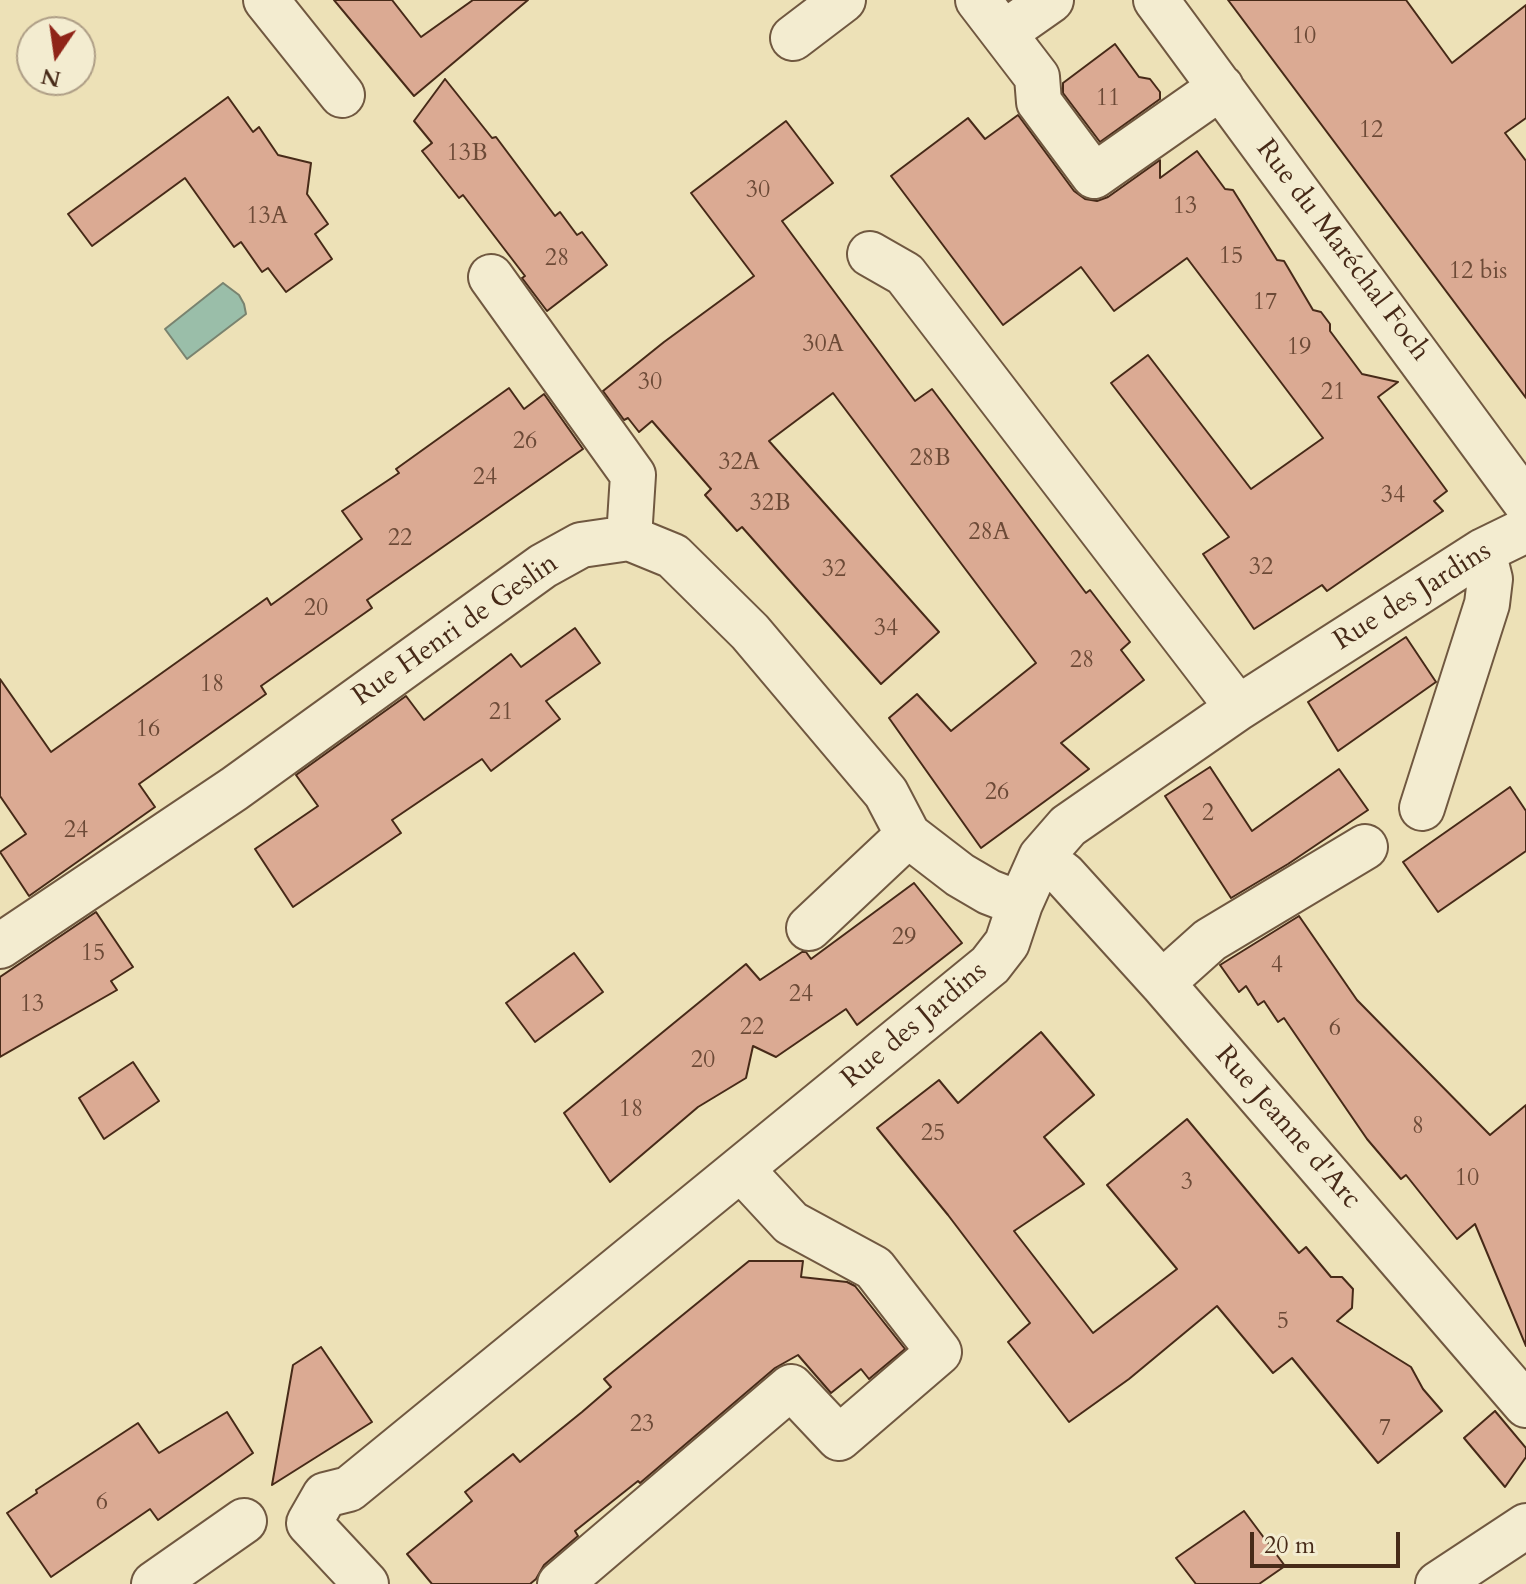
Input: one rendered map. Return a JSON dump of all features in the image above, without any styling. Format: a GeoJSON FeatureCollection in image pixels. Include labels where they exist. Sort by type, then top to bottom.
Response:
{"type":"FeatureCollection","features":[{"type":"Feature","properties":{"kind":"street"},"geometry":{"type":"LineString","coordinates":[[266,0],[342,95]]}},
{"type":"Feature","properties":{"kind":"street"},"geometry":{"type":"LineString","coordinates":[[793,38],[843,0]]}},
{"type":"Feature","properties":{"kind":"street"},"geometry":{"type":"LineString","coordinates":[[1051,0],[991,16],[1037,77],[1039,102],[1094,176],[1221,87]]}},
{"type":"Feature","properties":{"kind":"street","name":"Rue du Maréchal Foch"},"geometry":{"type":"LineString","coordinates":[[1156,0],[1526,503]]}},
{"type":"Feature","properties":{"kind":"street"},"geometry":{"type":"LineString","coordinates":[[870,254],[905,274],[1238,708]]}},
{"type":"Feature","properties":{"kind":"street"},"geometry":{"type":"LineString","coordinates":[[491,277],[633,475],[629,538],[673,556],[750,632],[886,793],[908,835],[960,875],[989,892],[1020,904]]}},
{"type":"Feature","properties":{"kind":"street","name":"Rue des Jardins"},"geometry":{"type":"LineString","coordinates":[[366,1584],[309,1523],[325,1495],[349,1489],[990,965],[1007,943],[1041,857],[1068,826],[1238,708],[1483,551],[1526,530]]}},
{"type":"Feature","properties":{"kind":"street","name":"Rue Henri de Geslin"},"geometry":{"type":"LineString","coordinates":[[5,932],[234,789],[543,566],[581,545],[629,538]]}},
{"type":"Feature","properties":{"kind":"street"},"geometry":{"type":"LineString","coordinates":[[1422,808],[1487,604],[1490,579],[1483,551]]}},
{"type":"Feature","properties":{"kind":"street"},"geometry":{"type":"LineString","coordinates":[[809,928],[908,835]]}},
{"type":"Feature","properties":{"kind":"street"},"geometry":{"type":"LineString","coordinates":[[1162,983],[1210,940],[1365,847]]}},
{"type":"Feature","properties":{"kind":"street","name":"Rue Jeanne d'Arc"},"geometry":{"type":"LineString","coordinates":[[1041,857],[1064,875],[1162,983],[1526,1405]]}},
{"type":"Feature","properties":{"kind":"street"},"geometry":{"type":"LineString","coordinates":[[560,1584],[791,1387],[839,1438],[939,1352],[874,1268],[791,1223],[741,1169]]}},
{"type":"Feature","properties":{"kind":"street"},"geometry":{"type":"LineString","coordinates":[[154,1584],[244,1521]]}},
{"type":"Feature","properties":{"kind":"street"},"geometry":{"type":"LineString","coordinates":[[1438,1584],[1526,1526]]}},
{"type":"Feature","properties":{"kind":"shaded area"},"geometry":{"type":"Polygon","coordinates":[[[223,283],[239,295],[246,314],[187,359],[165,329],[223,283]]]}},
{"type":"Feature","properties":{"kind":"building"},"geometry":{"type":"Polygon","coordinates":[[[334,0],[392,0],[421,37],[473,0],[528,0],[414,96],[334,0]]]}},
{"type":"Feature","properties":{"kind":"building"},"geometry":{"type":"Polygon","coordinates":[[[1228,0],[1406,0],[1452,63],[1526,5],[1526,118],[1505,133],[1526,161],[1526,398],[1228,0]]]}},
{"type":"Feature","properties":{"kind":"building"},"geometry":{"type":"Polygon","coordinates":[[[1115,44],[1139,77],[1150,79],[1160,92],[1160,99],[1100,142],[1063,93],[1063,83],[1115,44]]]}},
{"type":"Feature","properties":{"kind":"building"},"geometry":{"type":"Polygon","coordinates":[[[445,79],[492,138],[496,137],[555,216],[560,212],[577,235],[582,232],[607,265],[547,311],[522,278],[525,276],[463,195],[459,198],[422,151],[432,143],[414,121],[445,79]]]}},
{"type":"Feature","properties":{"kind":"building"},"geometry":{"type":"Polygon","coordinates":[[[228,97],[253,132],[259,127],[278,155],[311,163],[307,194],[328,224],[315,234],[332,259],[286,292],[268,268],[262,272],[241,242],[234,247],[185,178],[92,246],[68,214],[228,97]]]}},
{"type":"Feature","properties":{"kind":"building"},"geometry":{"type":"Polygon","coordinates":[[[1018,115],[1074,191],[1085,199],[1097,201],[1108,197],[1160,160],[1160,178],[1197,151],[1225,189],[1233,190],[1277,260],[1284,261],[1313,310],[1321,312],[1330,324],[1330,331],[1362,374],[1398,382],[1378,397],[1447,491],[1434,501],[1443,511],[1327,591],[1322,585],[1254,629],[1203,554],[1229,537],[1111,383],[1148,355],[1251,489],[1323,438],[1187,258],[1114,311],[1081,267],[1003,325],[891,176],[968,118],[985,139],[1018,115]]]}},
{"type":"Feature","properties":{"kind":"building"},"geometry":{"type":"Polygon","coordinates":[[[786,121],[833,183],[782,221],[915,401],[932,389],[1086,593],[1090,590],[1130,642],[1121,650],[1144,680],[1061,743],[1089,769],[981,848],[889,718],[917,694],[951,731],[1036,663],[833,393],[769,441],[939,632],[881,684],[742,527],[737,531],[705,495],[711,489],[652,421],[639,432],[628,418],[624,420],[603,391],[754,276],[691,193],[786,121]]]}},
{"type":"Feature","properties":{"kind":"building"},"geometry":{"type":"Polygon","coordinates":[[[509,388],[524,409],[544,394],[583,449],[367,600],[372,608],[261,686],[266,694],[139,784],[155,807],[29,896],[0,852],[26,834],[0,796],[0,679],[51,752],[267,598],[271,605],[362,539],[342,511],[399,473],[396,469],[509,388]]]}},
{"type":"Feature","properties":{"kind":"building"},"geometry":{"type":"Polygon","coordinates":[[[575,628],[600,663],[546,701],[560,719],[491,771],[482,759],[392,820],[401,833],[293,907],[255,849],[318,806],[296,775],[406,696],[424,720],[511,654],[521,667],[575,628]]]}},
{"type":"Feature","properties":{"kind":"building"},"geometry":{"type":"Polygon","coordinates":[[[1406,637],[1436,682],[1338,751],[1308,702],[1406,637]]]}},
{"type":"Feature","properties":{"kind":"building"},"geometry":{"type":"Polygon","coordinates":[[[1210,767],[1252,831],[1339,769],[1368,810],[1231,898],[1165,796],[1210,767]]]}},
{"type":"Feature","properties":{"kind":"building"},"geometry":{"type":"Polygon","coordinates":[[[1510,787],[1526,811],[1526,851],[1438,912],[1403,862],[1510,787]]]}},
{"type":"Feature","properties":{"kind":"building"},"geometry":{"type":"Polygon","coordinates":[[[914,883],[962,943],[857,1025],[846,1009],[776,1057],[753,1046],[746,1078],[698,1107],[610,1182],[564,1113],[746,964],[760,980],[802,952],[806,952],[811,959],[914,883]]]}},
{"type":"Feature","properties":{"kind":"building"},"geometry":{"type":"Polygon","coordinates":[[[96,912],[133,967],[111,981],[117,990],[0,1057],[0,977],[96,912]]]}},
{"type":"Feature","properties":{"kind":"building"},"geometry":{"type":"Polygon","coordinates":[[[1299,916],[1357,1000],[1490,1135],[1526,1105],[1526,1346],[1475,1224],[1457,1239],[1406,1175],[1401,1179],[1367,1139],[1284,1018],[1278,1022],[1264,1001],[1258,1005],[1246,986],[1239,992],[1220,965],[1299,916]]]}},
{"type":"Feature","properties":{"kind":"building"},"geometry":{"type":"Polygon","coordinates":[[[574,953],[603,992],[535,1042],[506,1003],[574,953]]]}},
{"type":"Feature","properties":{"kind":"building"},"geometry":{"type":"Polygon","coordinates":[[[1041,1032],[1094,1095],[1044,1137],[1084,1184],[1014,1231],[1093,1333],[1177,1269],[1107,1185],[1187,1119],[1299,1253],[1306,1247],[1331,1277],[1342,1277],[1353,1289],[1352,1308],[1337,1321],[1411,1367],[1423,1389],[1442,1411],[1378,1463],[1292,1358],[1273,1373],[1217,1306],[1129,1379],[1069,1422],[1008,1342],[1030,1323],[877,1128],[939,1080],[958,1103],[1041,1032]]]}},
{"type":"Feature","properties":{"kind":"building"},"geometry":{"type":"Polygon","coordinates":[[[133,1062],[159,1101],[104,1139],[79,1098],[133,1062]]]}},
{"type":"Feature","properties":{"kind":"building"},"geometry":{"type":"Polygon","coordinates":[[[749,1261],[803,1261],[801,1277],[847,1282],[855,1286],[905,1349],[869,1379],[861,1369],[831,1393],[798,1355],[775,1368],[640,1483],[638,1481],[575,1531],[578,1536],[544,1565],[530,1584],[432,1584],[407,1554],[472,1501],[465,1492],[513,1454],[520,1462],[582,1412],[611,1387],[604,1379],[749,1261]]]}},
{"type":"Feature","properties":{"kind":"building"},"geometry":{"type":"Polygon","coordinates":[[[321,1347],[372,1422],[272,1485],[293,1365],[321,1347]]]}},
{"type":"Feature","properties":{"kind":"building"},"geometry":{"type":"Polygon","coordinates":[[[1495,1411],[1526,1448],[1526,1457],[1505,1487],[1464,1438],[1495,1411]]]}},
{"type":"Feature","properties":{"kind":"building"},"geometry":{"type":"Polygon","coordinates":[[[227,1412],[253,1453],[158,1520],[150,1509],[51,1577],[7,1513],[37,1493],[36,1490],[138,1423],[159,1453],[227,1412]]]}},
{"type":"Feature","properties":{"kind":"building"},"geometry":{"type":"Polygon","coordinates":[[[1244,1511],[1285,1566],[1259,1584],[1196,1584],[1176,1558],[1244,1511]]]}}]}
